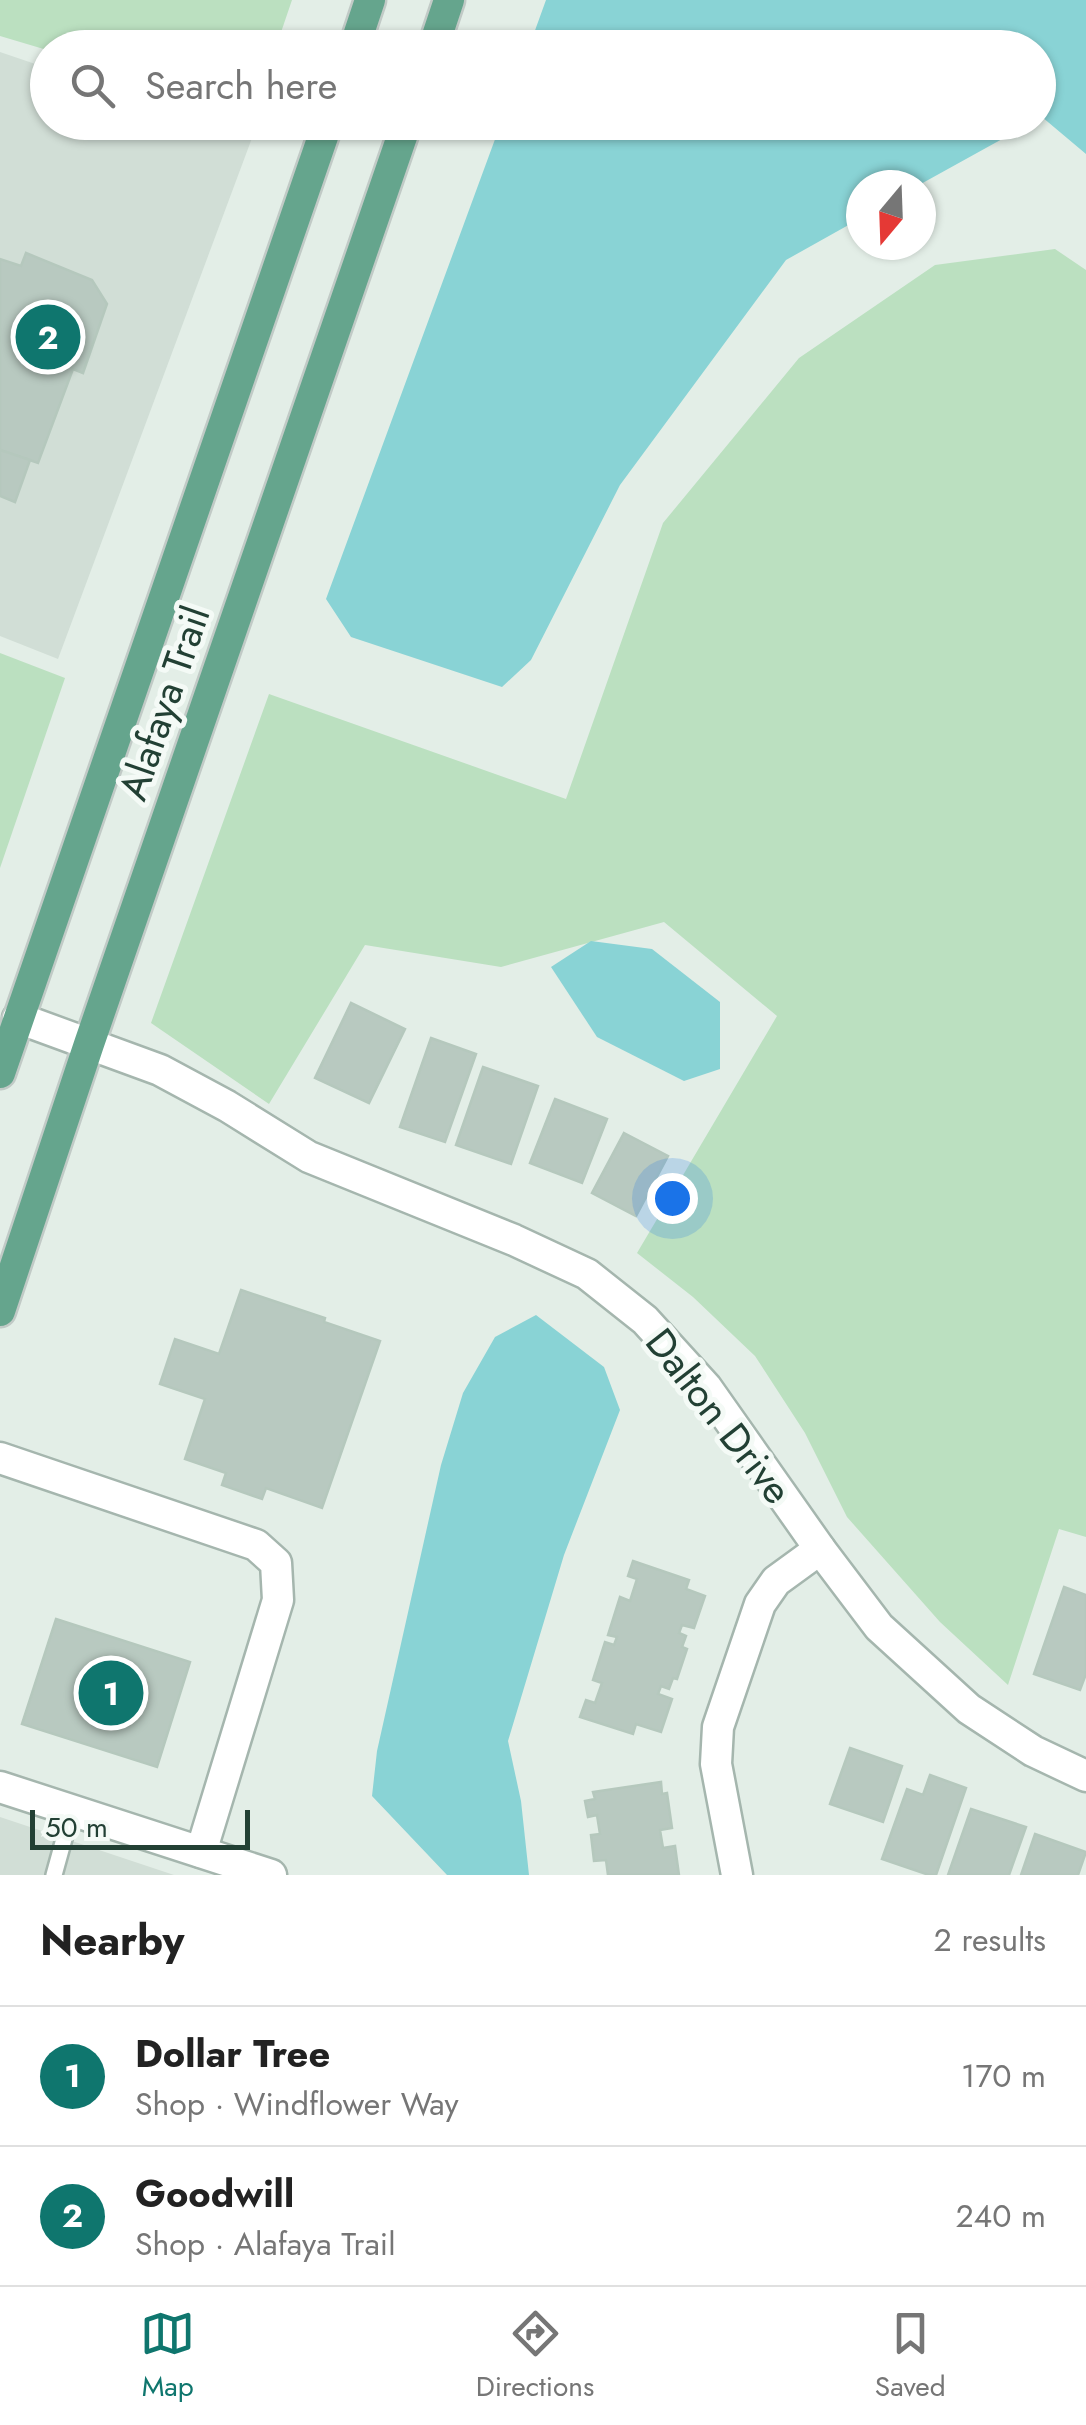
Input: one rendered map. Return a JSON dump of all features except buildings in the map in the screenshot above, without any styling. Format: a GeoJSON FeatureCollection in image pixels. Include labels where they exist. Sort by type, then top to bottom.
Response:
{"type":"FeatureCollection","features":[{"type":"Feature","properties":{"kind":"main road"},"geometry":{"type":"LineString","coordinates":[[360,30],[370,0]]}},
{"type":"Feature","properties":{"kind":"main road"},"geometry":{"type":"LineString","coordinates":[[439,30],[449,0]]}},
{"type":"Feature","properties":{"kind":"main road","name":"Alafaya Trail"},"geometry":{"type":"LineString","coordinates":[[0,1072],[322,140]]}},
{"type":"Feature","properties":{"kind":"main road","name":"Alafaya Trail"},"geometry":{"type":"LineString","coordinates":[[0,1311],[88,1044],[401,140]]}},
{"type":"Feature","properties":{"kind":"street","name":"Dalton Drive"},"geometry":{"type":"LineString","coordinates":[[18,1018],[160,1070],[309,1157],[514,1240],[586,1274],[645,1320],[706,1387],[879,1627],[969,1709],[1033,1751],[1086,1776]]}},
{"type":"Feature","properties":{"kind":"street"},"geometry":{"type":"LineString","coordinates":[[0,1458],[256,1545],[276,1563],[278,1600],[199,1858]]}},
{"type":"Feature","properties":{"kind":"street"},"geometry":{"type":"LineString","coordinates":[[737,1875],[716,1764],[718,1727],[760,1604],[776,1581],[820,1549]]}},
{"type":"Feature","properties":{"kind":"street"},"geometry":{"type":"LineString","coordinates":[[0,1786],[199,1858],[271,1875]]}},
{"type":"Feature","properties":{"kind":"lane"},"geometry":{"type":"LineString","coordinates":[[54,1875],[72,1810]]}},
{"type":"Feature","properties":{"kind":"shaded area"},"geometry":{"type":"Polygon","coordinates":[[[0,52],[30,62],[30,140],[251,140],[58,659],[0,636],[0,52]]]}},
{"type":"Feature","properties":{"kind":"shaded area"},"geometry":{"type":"Polygon","coordinates":[[[0,1817],[174,1875],[0,1875],[0,1817]]]}},
{"type":"Feature","properties":{"kind":"green space"},"geometry":{"type":"Polygon","coordinates":[[[0,0],[292,0],[282,30],[30,30],[30,45],[0,36],[0,0]]]}},
{"type":"Feature","properties":{"kind":"green space"},"geometry":{"type":"Polygon","coordinates":[[[1055,249],[1086,270],[1086,1537],[1059,1529],[1008,1685],[940,1622],[847,1517],[805,1433],[755,1356],[693,1297],[637,1253],[777,1016],[664,922],[501,967],[365,945],[269,1104],[151,1023],[269,694],[566,799],[663,523],[799,358],[935,265],[1055,249]]]}},
{"type":"Feature","properties":{"kind":"green space"},"geometry":{"type":"Polygon","coordinates":[[[0,653],[65,678],[0,868],[0,653]]]}},
{"type":"Feature","properties":{"kind":"water"},"geometry":{"type":"Polygon","coordinates":[[[546,0],[1086,0],[1086,154],[1056,129],[1056,30],[535,30],[546,0]]]}},
{"type":"Feature","properties":{"kind":"water"},"geometry":{"type":"Polygon","coordinates":[[[495,140],[1000,140],[936,176],[936,170],[846,170],[846,226],[786,260],[620,485],[531,660],[502,687],[351,637],[326,599],[495,140]]]}},
{"type":"Feature","properties":{"kind":"water"},"geometry":{"type":"Polygon","coordinates":[[[591,941],[652,949],[720,1002],[720,1069],[684,1081],[597,1037],[551,967],[591,941]]]}},
{"type":"Feature","properties":{"kind":"water"},"geometry":{"type":"Polygon","coordinates":[[[536,1315],[604,1367],[620,1410],[564,1555],[508,1741],[521,1801],[529,1875],[447,1875],[372,1796],[377,1751],[441,1465],[463,1393],[495,1337],[536,1315]]]}},
{"type":"Feature","properties":{"kind":"place","name":"Goodwill"},"geometry":{"type":"Point","coordinates":[48,337]}},
{"type":"Feature","properties":{"kind":"place","name":"Dollar Tree"},"geometry":{"type":"Point","coordinates":[111,1693]}}]}
